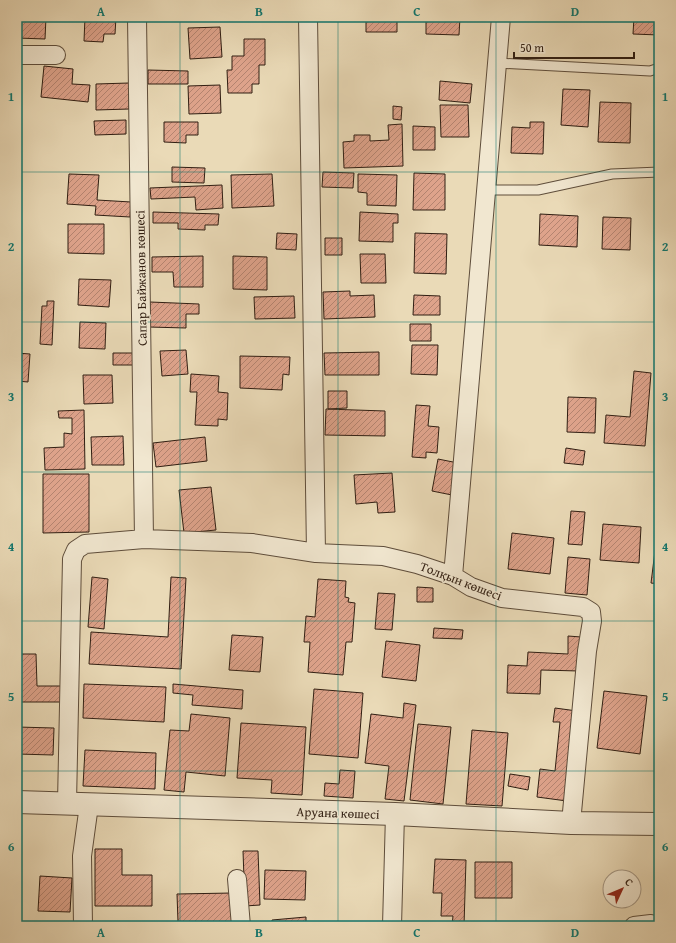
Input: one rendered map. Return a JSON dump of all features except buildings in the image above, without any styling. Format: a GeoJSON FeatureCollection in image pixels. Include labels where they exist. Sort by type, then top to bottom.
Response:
{"type":"FeatureCollection","features":[{"type":"Feature","properties":{"kind":"street","name":"Сапар Байжанов көшесі"},"geometry":{"type":"LineString","coordinates":[[137,17],[144,539]]}},
{"type":"Feature","properties":{"kind":"street"},"geometry":{"type":"LineString","coordinates":[[308,17],[316,553]]}},
{"type":"Feature","properties":{"kind":"street"},"geometry":{"type":"LineString","coordinates":[[453,576],[500,17]]}},
{"type":"Feature","properties":{"kind":"street"},"geometry":{"type":"LineString","coordinates":[[17,55],[56,55]]}},
{"type":"Feature","properties":{"kind":"street","name":"Толқын көшесі"},"geometry":{"type":"LineString","coordinates":[[67,803],[72,559],[76,550],[85,544],[144,539],[252,543],[316,553],[383,556],[417,564],[453,576],[471,587],[502,598],[584,607],[591,612],[592,621],[587,651],[571,823]]}},
{"type":"Feature","properties":{"kind":"street","name":"Аруана көшесі"},"geometry":{"type":"LineString","coordinates":[[17,802],[395,814],[571,823],[659,824]]}},
{"type":"Feature","properties":{"kind":"street"},"geometry":{"type":"LineString","coordinates":[[83,926],[82,856],[90,805]]}},
{"type":"Feature","properties":{"kind":"street"},"geometry":{"type":"LineString","coordinates":[[392,926],[395,814]]}},
{"type":"Feature","properties":{"kind":"street"},"geometry":{"type":"LineString","coordinates":[[237,879],[241,926]]}},
{"type":"Feature","properties":{"kind":"street"},"geometry":{"type":"LineString","coordinates":[[634,926],[651,924],[651,926]]}},
{"type":"Feature","properties":{"kind":"lane"},"geometry":{"type":"LineString","coordinates":[[497,63],[650,71],[659,68]]}},
{"type":"Feature","properties":{"kind":"lane"},"geometry":{"type":"LineString","coordinates":[[485,190],[538,190],[612,174],[659,172]]}}]}
